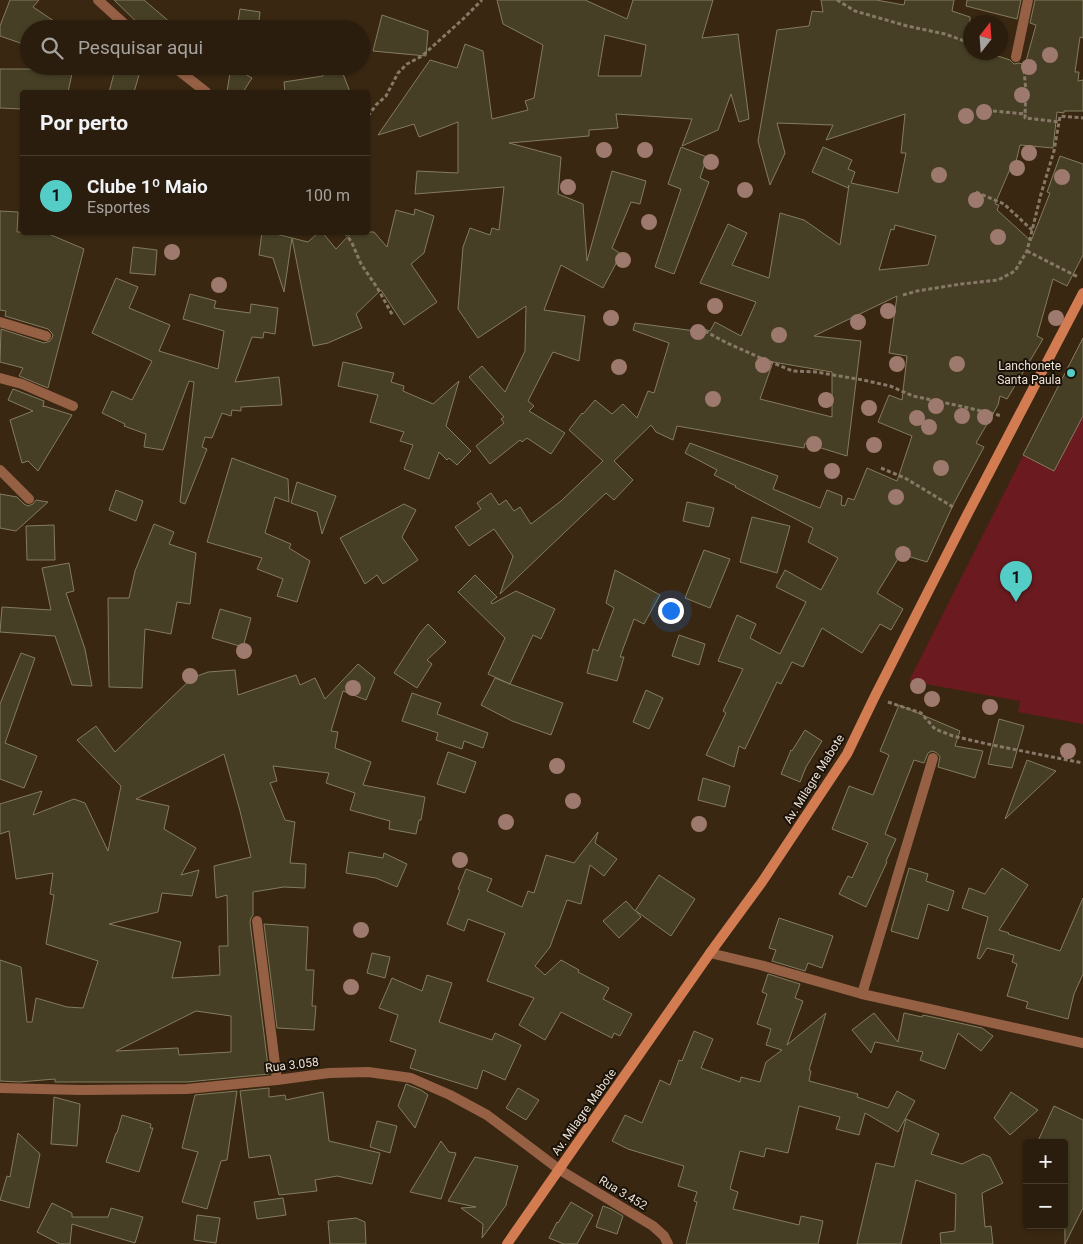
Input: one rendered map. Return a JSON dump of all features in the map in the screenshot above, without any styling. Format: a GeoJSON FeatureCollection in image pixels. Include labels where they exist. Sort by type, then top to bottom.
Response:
{"type":"FeatureCollection","features":[{"type":"Feature","properties":{"kind":"street"},"geometry":{"type":"LineString","coordinates":[[98,0],[120,20]]}},
{"type":"Feature","properties":{"kind":"street"},"geometry":{"type":"LineString","coordinates":[[1016,57],[1028,0]]}},
{"type":"Feature","properties":{"kind":"street"},"geometry":{"type":"LineString","coordinates":[[184,75],[203,90]]}},
{"type":"Feature","properties":{"kind":"street","name":"Av. Milagre Mabote"},"geometry":{"type":"LineString","coordinates":[[507,1244],[710,953],[762,882],[847,754],[967,515],[1083,293]]}},
{"type":"Feature","properties":{"kind":"street"},"geometry":{"type":"LineString","coordinates":[[0,322],[46,336]]}},
{"type":"Feature","properties":{"kind":"street"},"geometry":{"type":"LineString","coordinates":[[0,378],[22,384],[73,406]]}},
{"type":"Feature","properties":{"kind":"street"},"geometry":{"type":"LineString","coordinates":[[0,470],[29,499]]}},
{"type":"Feature","properties":{"kind":"street"},"geometry":{"type":"LineString","coordinates":[[862,994],[933,758]]}},
{"type":"Feature","properties":{"kind":"street"},"geometry":{"type":"LineString","coordinates":[[257,921],[277,1080]]}},
{"type":"Feature","properties":{"kind":"street"},"geometry":{"type":"LineString","coordinates":[[710,953],[862,994],[1083,1043]]}},
{"type":"Feature","properties":{"kind":"street","name":"Rua 3.058"},"geometry":{"type":"LineString","coordinates":[[0,1088],[81,1090],[187,1089],[329,1074],[368,1072],[411,1078],[450,1095],[486,1115],[560,1170]]}},
{"type":"Feature","properties":{"kind":"street","name":"Rua 3.452"},"geometry":{"type":"LineString","coordinates":[[560,1170],[653,1226],[664,1236],[668,1244]]}},
{"type":"Feature","properties":{"kind":"path"},"geometry":{"type":"LineString","coordinates":[[370,113],[386,96],[398,73],[407,64],[422,56],[482,0]]}},
{"type":"Feature","properties":{"kind":"path"},"geometry":{"type":"LineString","coordinates":[[837,0],[855,11],[907,26],[945,34],[963,40]]}},
{"type":"Feature","properties":{"kind":"path"},"geometry":{"type":"LineString","coordinates":[[1016,57],[1023,61],[1026,92],[1025,118],[1059,122]]}},
{"type":"Feature","properties":{"kind":"path"},"geometry":{"type":"LineString","coordinates":[[992,111],[1025,114]]}},
{"type":"Feature","properties":{"kind":"path"},"geometry":{"type":"LineString","coordinates":[[903,295],[961,284],[998,280],[1015,271],[1027,251],[1040,194],[1054,151],[1060,116],[1083,118]]}},
{"type":"Feature","properties":{"kind":"path"},"geometry":{"type":"LineString","coordinates":[[976,192],[1004,204],[1032,230]]}},
{"type":"Feature","properties":{"kind":"path"},"geometry":{"type":"LineString","coordinates":[[347,235],[361,264],[378,289],[392,316]]}},
{"type":"Feature","properties":{"kind":"path"},"geometry":{"type":"LineString","coordinates":[[1027,251],[1083,280]]}},
{"type":"Feature","properties":{"kind":"path"},"geometry":{"type":"LineString","coordinates":[[699,328],[727,343],[793,371],[816,372],[863,380],[890,386],[913,396],[1017,420]]}},
{"type":"Feature","properties":{"kind":"path"},"geometry":{"type":"LineString","coordinates":[[881,468],[905,478],[967,515]]}},
{"type":"Feature","properties":{"kind":"path"},"geometry":{"type":"LineString","coordinates":[[874,698],[921,713],[935,729],[953,736],[1083,763]]}},
{"type":"Feature","properties":{"kind":"shaded area"},"geometry":{"type":"Polygon","coordinates":[[[1083,337],[1083,724],[1018,712],[1020,701],[909,681],[1083,337]]]}},
{"type":"Feature","properties":{"kind":"building"},"geometry":{"type":"Polygon","coordinates":[[[10,0],[39,0],[33,7],[52,20],[20,20],[20,43],[0,36],[0,26],[10,0]]]}},
{"type":"Feature","properties":{"kind":"building"},"geometry":{"type":"Polygon","coordinates":[[[114,0],[144,0],[167,20],[135,20],[114,0]]]}},
{"type":"Feature","properties":{"kind":"building"},"geometry":{"type":"Polygon","coordinates":[[[497,0],[585,0],[627,19],[633,0],[713,0],[702,38],[738,34],[749,119],[739,122],[731,94],[718,130],[682,146],[692,119],[616,114],[618,128],[589,130],[589,136],[509,143],[561,157],[558,194],[583,204],[587,261],[612,171],[646,181],[640,204],[631,202],[612,248],[621,254],[603,288],[561,265],[544,310],[585,316],[579,361],[553,352],[528,401],[534,406],[529,411],[565,433],[551,454],[527,438],[522,442],[520,440],[490,464],[476,446],[504,423],[501,419],[504,417],[469,377],[482,366],[505,392],[525,351],[526,306],[478,338],[458,309],[463,247],[470,228],[490,235],[492,228],[499,230],[504,187],[415,194],[417,171],[458,173],[458,122],[419,137],[414,124],[378,135],[430,60],[457,68],[465,44],[483,51],[492,119],[528,110],[525,101],[534,98],[543,45],[503,24],[497,0]],[[605,35],[598,76],[641,76],[646,45],[605,35]]]}},
{"type":"Feature","properties":{"kind":"building"},"geometry":{"type":"Polygon","coordinates":[[[821,0],[876,0],[904,5],[905,0],[954,0],[952,11],[964,15],[963,60],[1008,59],[1014,64],[1025,65],[1036,25],[1030,23],[1035,0],[1083,0],[1083,38],[1080,37],[1075,72],[1079,72],[1078,81],[1083,80],[1083,111],[1057,112],[1053,148],[1020,145],[1014,170],[1010,169],[995,204],[999,205],[997,210],[1031,241],[1050,193],[1047,192],[1060,156],[1083,164],[1083,255],[1067,286],[1053,279],[1037,336],[1043,339],[1007,399],[1000,396],[998,405],[976,443],[984,447],[954,503],[927,562],[901,554],[877,593],[903,609],[891,630],[880,624],[862,653],[822,628],[803,667],[792,662],[781,684],[777,682],[745,749],[739,746],[734,767],[706,755],[726,713],[723,711],[743,669],[718,661],[737,615],[756,624],[750,638],[780,654],[806,602],[776,587],[785,570],[821,590],[838,558],[808,542],[813,528],[714,475],[717,470],[685,453],[690,443],[778,476],[773,489],[820,508],[827,490],[842,496],[841,505],[845,506],[848,498],[854,500],[867,468],[897,481],[912,436],[878,422],[889,395],[902,400],[907,356],[889,353],[897,296],[814,336],[861,341],[847,456],[805,443],[804,448],[677,426],[673,440],[656,432],[651,425],[614,461],[633,480],[614,500],[606,493],[500,594],[513,556],[494,529],[469,546],[455,527],[481,509],[477,503],[491,493],[499,505],[506,500],[514,511],[520,507],[531,524],[561,501],[603,461],[569,430],[595,400],[612,414],[623,404],[637,418],[648,391],[654,393],[669,343],[633,330],[635,323],[703,332],[704,329],[710,331],[715,322],[741,336],[756,302],[700,283],[728,224],[747,233],[732,265],[769,278],[780,213],[804,220],[840,245],[849,185],[848,188],[812,172],[823,147],[852,160],[848,169],[855,172],[851,183],[898,193],[906,153],[901,153],[905,114],[826,140],[833,125],[777,123],[785,153],[770,185],[758,141],[777,30],[809,26],[812,11],[823,12],[821,0]],[[895,225],[894,230],[891,229],[879,270],[928,265],[936,236],[895,225]],[[773,362],[760,399],[832,417],[832,372],[773,362]]]}},
{"type":"Feature","properties":{"kind":"building"},"geometry":{"type":"Polygon","coordinates":[[[967,0],[1021,0],[1017,19],[1008,17],[1008,15],[966,6],[967,0]]]}},
{"type":"Feature","properties":{"kind":"building"},"geometry":{"type":"Polygon","coordinates":[[[240,9],[260,12],[259,20],[238,20],[240,9]]]}},
{"type":"Feature","properties":{"kind":"building"},"geometry":{"type":"Polygon","coordinates":[[[382,15],[428,31],[426,56],[373,51],[382,15]]]}},
{"type":"Feature","properties":{"kind":"building"},"geometry":{"type":"Polygon","coordinates":[[[0,69],[20,69],[20,75],[72,75],[68,90],[20,90],[20,109],[0,108],[0,69]]]}},
{"type":"Feature","properties":{"kind":"building"},"geometry":{"type":"Polygon","coordinates":[[[114,75],[139,75],[135,90],[110,90],[114,75]]]}},
{"type":"Feature","properties":{"kind":"building"},"geometry":{"type":"Polygon","coordinates":[[[230,75],[247,75],[252,78],[244,90],[227,90],[230,75]]]}},
{"type":"Feature","properties":{"kind":"building"},"geometry":{"type":"Polygon","coordinates":[[[343,75],[349,90],[285,90],[284,82],[343,75]]]}},
{"type":"Feature","properties":{"kind":"building"},"geometry":{"type":"Polygon","coordinates":[[[681,147],[707,157],[700,178],[709,182],[674,274],[655,267],[681,189],[668,184],[681,147]]]}},
{"type":"Feature","properties":{"kind":"building"},"geometry":{"type":"Polygon","coordinates":[[[415,209],[434,216],[424,253],[411,264],[437,302],[404,325],[381,290],[356,314],[362,328],[328,343],[313,346],[292,238],[308,242],[316,235],[324,235],[336,249],[349,235],[370,235],[370,232],[374,232],[387,247],[396,210],[414,215],[415,209]]]}},
{"type":"Feature","properties":{"kind":"building"},"geometry":{"type":"Polygon","coordinates":[[[0,211],[18,212],[17,232],[20,232],[20,235],[51,235],[84,249],[48,388],[19,376],[23,368],[0,362],[1,329],[44,343],[50,341],[53,335],[48,329],[5,316],[6,311],[0,310],[0,211]]]}},
{"type":"Feature","properties":{"kind":"building"},"geometry":{"type":"Polygon","coordinates":[[[262,235],[280,235],[292,238],[284,292],[273,258],[259,255],[262,235]]]}},
{"type":"Feature","properties":{"kind":"building"},"geometry":{"type":"Polygon","coordinates":[[[133,247],[157,250],[155,275],[130,273],[133,247]]]}},
{"type":"Feature","properties":{"kind":"building"},"geometry":{"type":"Polygon","coordinates":[[[116,278],[138,287],[129,308],[170,325],[159,351],[218,369],[224,331],[183,319],[190,294],[216,301],[214,308],[250,313],[251,304],[278,308],[275,334],[264,332],[263,338],[252,337],[235,382],[279,377],[282,405],[241,407],[241,411],[232,410],[231,416],[222,413],[212,438],[205,437],[202,447],[207,449],[185,504],[180,502],[194,382],[189,381],[163,450],[144,447],[146,434],[124,426],[125,424],[102,413],[112,391],[132,400],[152,361],[92,333],[116,278]]]}},
{"type":"Feature","properties":{"kind":"building"},"geometry":{"type":"Polygon","coordinates":[[[1083,338],[1083,416],[1054,471],[1023,455],[1083,338]]]}},
{"type":"Feature","properties":{"kind":"building"},"geometry":{"type":"Polygon","coordinates":[[[343,362],[394,373],[391,382],[404,386],[403,391],[433,404],[459,381],[446,426],[471,451],[457,465],[449,458],[447,460],[439,452],[429,479],[404,469],[413,445],[400,441],[404,432],[370,422],[378,395],[338,386],[343,362]]]}},
{"type":"Feature","properties":{"kind":"building"},"geometry":{"type":"Polygon","coordinates":[[[13,389],[44,401],[43,407],[72,415],[38,471],[28,461],[22,463],[10,420],[33,411],[8,400],[13,389]]]}},
{"type":"Feature","properties":{"kind":"building"},"geometry":{"type":"Polygon","coordinates":[[[232,458],[288,479],[289,502],[275,497],[265,533],[291,544],[289,548],[310,561],[297,602],[277,596],[283,579],[257,569],[262,558],[207,542],[232,458]]]}},
{"type":"Feature","properties":{"kind":"building"},"geometry":{"type":"Polygon","coordinates":[[[297,482],[336,496],[322,534],[317,512],[291,503],[297,482]]]}},
{"type":"Feature","properties":{"kind":"building"},"geometry":{"type":"Polygon","coordinates":[[[116,490],[143,501],[136,521],[109,510],[116,490]]]}},
{"type":"Feature","properties":{"kind":"building"},"geometry":{"type":"Polygon","coordinates":[[[0,494],[17,497],[28,506],[36,500],[48,502],[16,531],[0,528],[0,494]]]}},
{"type":"Feature","properties":{"kind":"building"},"geometry":{"type":"Polygon","coordinates":[[[687,502],[714,508],[709,527],[683,521],[687,502]]]}},
{"type":"Feature","properties":{"kind":"building"},"geometry":{"type":"Polygon","coordinates":[[[404,504],[416,510],[402,537],[418,560],[383,584],[377,575],[365,584],[340,538],[404,504]]]}},
{"type":"Feature","properties":{"kind":"building"},"geometry":{"type":"Polygon","coordinates":[[[752,517],[790,526],[777,573],[740,562],[752,517]]]}},
{"type":"Feature","properties":{"kind":"building"},"geometry":{"type":"Polygon","coordinates":[[[154,524],[174,532],[169,544],[196,553],[190,604],[177,602],[171,634],[145,629],[142,688],[109,687],[108,598],[129,598],[135,571],[154,524]]]}},
{"type":"Feature","properties":{"kind":"building"},"geometry":{"type":"Polygon","coordinates":[[[54,525],[55,560],[27,560],[26,526],[54,525]]]}},
{"type":"Feature","properties":{"kind":"building"},"geometry":{"type":"Polygon","coordinates":[[[704,550],[730,559],[710,608],[685,598],[704,550]]]}},
{"type":"Feature","properties":{"kind":"building"},"geometry":{"type":"Polygon","coordinates":[[[69,563],[74,591],[66,593],[85,649],[92,686],[72,685],[55,636],[0,632],[2,607],[51,610],[42,568],[69,563]]]}},
{"type":"Feature","properties":{"kind":"building"},"geometry":{"type":"Polygon","coordinates":[[[615,570],[660,595],[644,624],[634,619],[620,657],[624,657],[617,681],[587,673],[593,649],[598,651],[614,608],[606,603],[615,570]]]}},
{"type":"Feature","properties":{"kind":"building"},"geometry":{"type":"Polygon","coordinates":[[[475,575],[497,597],[491,602],[492,604],[516,591],[555,609],[541,639],[533,635],[510,684],[488,674],[505,638],[458,592],[475,575]]]}},
{"type":"Feature","properties":{"kind":"building"},"geometry":{"type":"Polygon","coordinates":[[[220,609],[251,618],[243,647],[212,638],[220,609]]]}},
{"type":"Feature","properties":{"kind":"building"},"geometry":{"type":"Polygon","coordinates":[[[428,624],[446,642],[427,660],[432,664],[417,688],[394,673],[428,624]]]}},
{"type":"Feature","properties":{"kind":"building"},"geometry":{"type":"Polygon","coordinates":[[[679,635],[705,644],[699,665],[672,656],[679,635]]]}},
{"type":"Feature","properties":{"kind":"building"},"geometry":{"type":"Polygon","coordinates":[[[21,653],[35,658],[5,743],[37,756],[24,788],[0,779],[0,704],[21,653]]]}},
{"type":"Feature","properties":{"kind":"building"},"geometry":{"type":"Polygon","coordinates":[[[358,664],[375,678],[366,700],[343,691],[331,731],[338,732],[335,748],[371,762],[363,785],[425,797],[421,820],[419,820],[416,834],[389,829],[390,821],[350,810],[355,793],[326,783],[329,773],[273,766],[277,781],[270,783],[285,820],[295,822],[290,863],[306,864],[305,888],[284,887],[253,892],[253,915],[250,922],[269,1074],[187,1082],[55,1082],[55,1079],[19,1082],[0,1081],[0,960],[21,967],[27,1022],[32,1022],[36,998],[67,1007],[83,1008],[98,961],[46,944],[54,895],[50,894],[53,873],[16,879],[9,831],[0,834],[0,804],[42,791],[33,815],[74,799],[85,803],[108,851],[121,786],[77,740],[96,726],[115,752],[192,678],[208,672],[235,670],[238,695],[296,675],[300,685],[315,678],[325,699],[358,664]],[[224,754],[136,799],[169,806],[164,829],[196,848],[181,875],[199,870],[192,896],[162,893],[158,912],[109,924],[181,942],[172,978],[220,975],[219,946],[228,946],[227,895],[216,898],[214,866],[251,857],[224,754]],[[196,1011],[116,1051],[178,1048],[179,1055],[231,1052],[231,1016],[196,1011]]]}},
{"type":"Feature","properties":{"kind":"building"},"geometry":{"type":"Polygon","coordinates":[[[495,678],[563,703],[551,735],[512,721],[481,705],[495,678]]]}},
{"type":"Feature","properties":{"kind":"building"},"geometry":{"type":"Polygon","coordinates":[[[646,690],[663,698],[649,729],[633,722],[646,690]]]}},
{"type":"Feature","properties":{"kind":"building"},"geometry":{"type":"Polygon","coordinates":[[[412,693],[441,703],[437,714],[488,733],[483,748],[464,741],[462,749],[436,740],[438,733],[402,721],[412,693]]]}},
{"type":"Feature","properties":{"kind":"building"},"geometry":{"type":"Polygon","coordinates":[[[899,705],[960,731],[955,746],[983,751],[975,778],[938,767],[940,757],[932,751],[928,753],[924,763],[914,760],[885,834],[896,839],[866,907],[839,894],[848,876],[852,878],[868,843],[832,829],[849,786],[873,795],[889,755],[880,751],[899,705]]]}},
{"type":"Feature","properties":{"kind":"building"},"geometry":{"type":"Polygon","coordinates":[[[999,719],[1024,726],[1012,768],[988,764],[999,719]]]}},
{"type":"Feature","properties":{"kind":"building"},"geometry":{"type":"Polygon","coordinates":[[[805,730],[822,741],[806,767],[800,782],[781,774],[791,750],[805,730]]]}},
{"type":"Feature","properties":{"kind":"building"},"geometry":{"type":"Polygon","coordinates":[[[448,752],[476,762],[465,793],[437,784],[448,752]]]}},
{"type":"Feature","properties":{"kind":"building"},"geometry":{"type":"Polygon","coordinates":[[[1027,760],[1056,771],[1005,819],[1027,760]]]}},
{"type":"Feature","properties":{"kind":"building"},"geometry":{"type":"Polygon","coordinates":[[[703,778],[730,786],[725,807],[698,800],[703,778]]]}},
{"type":"Feature","properties":{"kind":"building"},"geometry":{"type":"Polygon","coordinates":[[[598,832],[595,843],[617,859],[604,876],[590,865],[581,904],[567,900],[550,947],[535,966],[545,975],[561,960],[579,970],[578,972],[609,988],[603,999],[632,1014],[620,1036],[614,1033],[612,1038],[561,1012],[545,1040],[519,1025],[534,998],[487,981],[505,933],[468,919],[464,931],[447,924],[466,869],[492,879],[487,891],[522,907],[528,891],[534,893],[546,855],[574,863],[598,832]]]}},
{"type":"Feature","properties":{"kind":"building"},"geometry":{"type":"Polygon","coordinates":[[[349,852],[383,858],[384,853],[407,864],[397,887],[376,878],[346,873],[349,852]]]}},
{"type":"Feature","properties":{"kind":"building"},"geometry":{"type":"Polygon","coordinates":[[[909,868],[928,874],[926,881],[954,891],[948,911],[928,904],[918,939],[891,931],[909,868]]]}},
{"type":"Feature","properties":{"kind":"building"},"geometry":{"type":"Polygon","coordinates":[[[1002,868],[1028,885],[999,930],[1008,934],[1060,951],[1083,898],[1083,974],[1074,994],[1068,1019],[1026,1008],[1028,1002],[1007,996],[1017,964],[1012,962],[1014,955],[987,948],[980,959],[977,958],[988,917],[962,908],[969,888],[985,894],[1002,868]]]}},
{"type":"Feature","properties":{"kind":"building"},"geometry":{"type":"Polygon","coordinates":[[[659,875],[695,899],[671,936],[636,911],[641,917],[619,938],[603,921],[626,901],[635,911],[659,875]]]}},
{"type":"Feature","properties":{"kind":"building"},"geometry":{"type":"Polygon","coordinates":[[[779,918],[833,936],[822,968],[808,963],[805,971],[772,961],[776,950],[769,948],[779,918]]]}},
{"type":"Feature","properties":{"kind":"building"},"geometry":{"type":"Polygon","coordinates":[[[264,924],[308,927],[306,970],[314,970],[312,1006],[316,1006],[314,1030],[277,1028],[264,924]]]}},
{"type":"Feature","properties":{"kind":"building"},"geometry":{"type":"Polygon","coordinates":[[[372,953],[390,957],[385,978],[367,973],[372,953]]]}},
{"type":"Feature","properties":{"kind":"building"},"geometry":{"type":"Polygon","coordinates":[[[768,974],[800,984],[795,998],[803,1001],[787,1045],[826,1013],[809,1070],[811,1071],[809,1081],[858,1094],[857,1097],[888,1108],[897,1091],[915,1101],[898,1132],[865,1113],[859,1135],[836,1129],[840,1117],[799,1106],[788,1153],[766,1148],[764,1157],[740,1151],[730,1189],[738,1192],[733,1209],[799,1225],[801,1216],[823,1221],[818,1244],[686,1244],[697,1202],[694,1201],[697,1192],[678,1186],[684,1166],[628,1149],[612,1141],[625,1115],[642,1123],[660,1080],[670,1085],[679,1060],[682,1061],[694,1031],[713,1039],[701,1068],[740,1082],[741,1077],[760,1082],[766,1062],[782,1050],[766,1045],[771,1029],[757,1024],[767,994],[762,992],[768,974]]]}},
{"type":"Feature","properties":{"kind":"building"},"geometry":{"type":"Polygon","coordinates":[[[427,975],[452,983],[439,1022],[492,1040],[495,1033],[521,1045],[505,1080],[483,1070],[477,1089],[410,1068],[416,1050],[390,1041],[398,1015],[379,1008],[392,978],[422,991],[427,975]]]}},
{"type":"Feature","properties":{"kind":"building"},"geometry":{"type":"Polygon","coordinates":[[[874,1013],[898,1042],[904,1013],[922,1017],[923,1015],[982,1028],[993,1036],[981,1051],[958,1033],[945,1069],[920,1060],[923,1052],[875,1042],[871,1053],[852,1030],[874,1013]]]}},
{"type":"Feature","properties":{"kind":"building"},"geometry":{"type":"Polygon","coordinates":[[[406,1084],[428,1095],[415,1128],[398,1106],[406,1084]]]}},
{"type":"Feature","properties":{"kind":"building"},"geometry":{"type":"Polygon","coordinates":[[[269,1088],[269,1097],[285,1095],[286,1100],[323,1092],[329,1141],[380,1153],[372,1184],[337,1176],[315,1180],[317,1191],[279,1195],[270,1155],[249,1158],[240,1091],[269,1088]]]}},
{"type":"Feature","properties":{"kind":"building"},"geometry":{"type":"Polygon","coordinates":[[[518,1088],[539,1100],[526,1120],[506,1108],[518,1088]]]}},
{"type":"Feature","properties":{"kind":"building"},"geometry":{"type":"Polygon","coordinates":[[[237,1091],[227,1160],[221,1161],[207,1209],[182,1202],[198,1152],[182,1148],[195,1095],[237,1091]]]}},
{"type":"Feature","properties":{"kind":"building"},"geometry":{"type":"Polygon","coordinates":[[[1011,1092],[1038,1110],[1010,1135],[994,1118],[1011,1092]]]}},
{"type":"Feature","properties":{"kind":"building"},"geometry":{"type":"Polygon","coordinates":[[[54,1097],[80,1104],[77,1146],[51,1144],[54,1097]]]}},
{"type":"Feature","properties":{"kind":"building"},"geometry":{"type":"Polygon","coordinates":[[[1054,1106],[1083,1120],[1083,1208],[1065,1244],[1065,1229],[1068,1229],[1068,1139],[1039,1139],[1054,1106]]]}},
{"type":"Feature","properties":{"kind":"building"},"geometry":{"type":"Polygon","coordinates":[[[122,1115],[151,1124],[150,1128],[153,1128],[139,1172],[106,1162],[122,1115]]]}},
{"type":"Feature","properties":{"kind":"building"},"geometry":{"type":"Polygon","coordinates":[[[906,1119],[939,1134],[931,1154],[962,1164],[983,1154],[990,1157],[1003,1183],[982,1193],[985,1227],[991,1226],[993,1244],[941,1244],[940,1233],[955,1231],[956,1194],[916,1180],[901,1244],[857,1244],[876,1163],[894,1167],[906,1119]]]}},
{"type":"Feature","properties":{"kind":"building"},"geometry":{"type":"Polygon","coordinates":[[[377,1121],[397,1126],[390,1153],[370,1147],[377,1121]]]}},
{"type":"Feature","properties":{"kind":"building"},"geometry":{"type":"Polygon","coordinates":[[[18,1133],[40,1154],[29,1208],[0,1200],[7,1176],[10,1177],[18,1133]]]}},
{"type":"Feature","properties":{"kind":"building"},"geometry":{"type":"Polygon","coordinates":[[[441,1141],[449,1152],[456,1153],[441,1199],[410,1192],[441,1141]]]}},
{"type":"Feature","properties":{"kind":"building"},"geometry":{"type":"Polygon","coordinates":[[[475,1157],[518,1166],[507,1204],[482,1238],[483,1224],[461,1208],[476,1207],[448,1201],[475,1157]]]}},
{"type":"Feature","properties":{"kind":"building"},"geometry":{"type":"Polygon","coordinates":[[[283,1198],[286,1215],[257,1219],[254,1202],[283,1198]]]}},
{"type":"Feature","properties":{"kind":"building"},"geometry":{"type":"Polygon","coordinates":[[[571,1202],[593,1215],[577,1244],[564,1244],[549,1238],[557,1222],[571,1202]]]}},
{"type":"Feature","properties":{"kind":"building"},"geometry":{"type":"Polygon","coordinates":[[[52,1203],[72,1213],[72,1217],[108,1217],[111,1208],[143,1217],[135,1243],[72,1224],[70,1244],[60,1244],[37,1232],[52,1203]]]}},
{"type":"Feature","properties":{"kind":"building"},"geometry":{"type":"Polygon","coordinates":[[[603,1206],[623,1216],[617,1234],[596,1227],[603,1206]]]}},
{"type":"Feature","properties":{"kind":"building"},"geometry":{"type":"Polygon","coordinates":[[[197,1215],[220,1218],[216,1243],[194,1240],[197,1215]]]}},
{"type":"Feature","properties":{"kind":"building"},"geometry":{"type":"Polygon","coordinates":[[[356,1218],[365,1222],[366,1244],[330,1244],[328,1221],[356,1218]]]}},
{"type":"Feature","properties":{"kind":"place","name":"Lanchonete Santa Paula"},"geometry":{"type":"Point","coordinates":[1071,373]}},
{"type":"Feature","properties":{"kind":"place","name":"Clube 1º Maio"},"geometry":{"type":"Point","coordinates":[1016,602]}}]}
